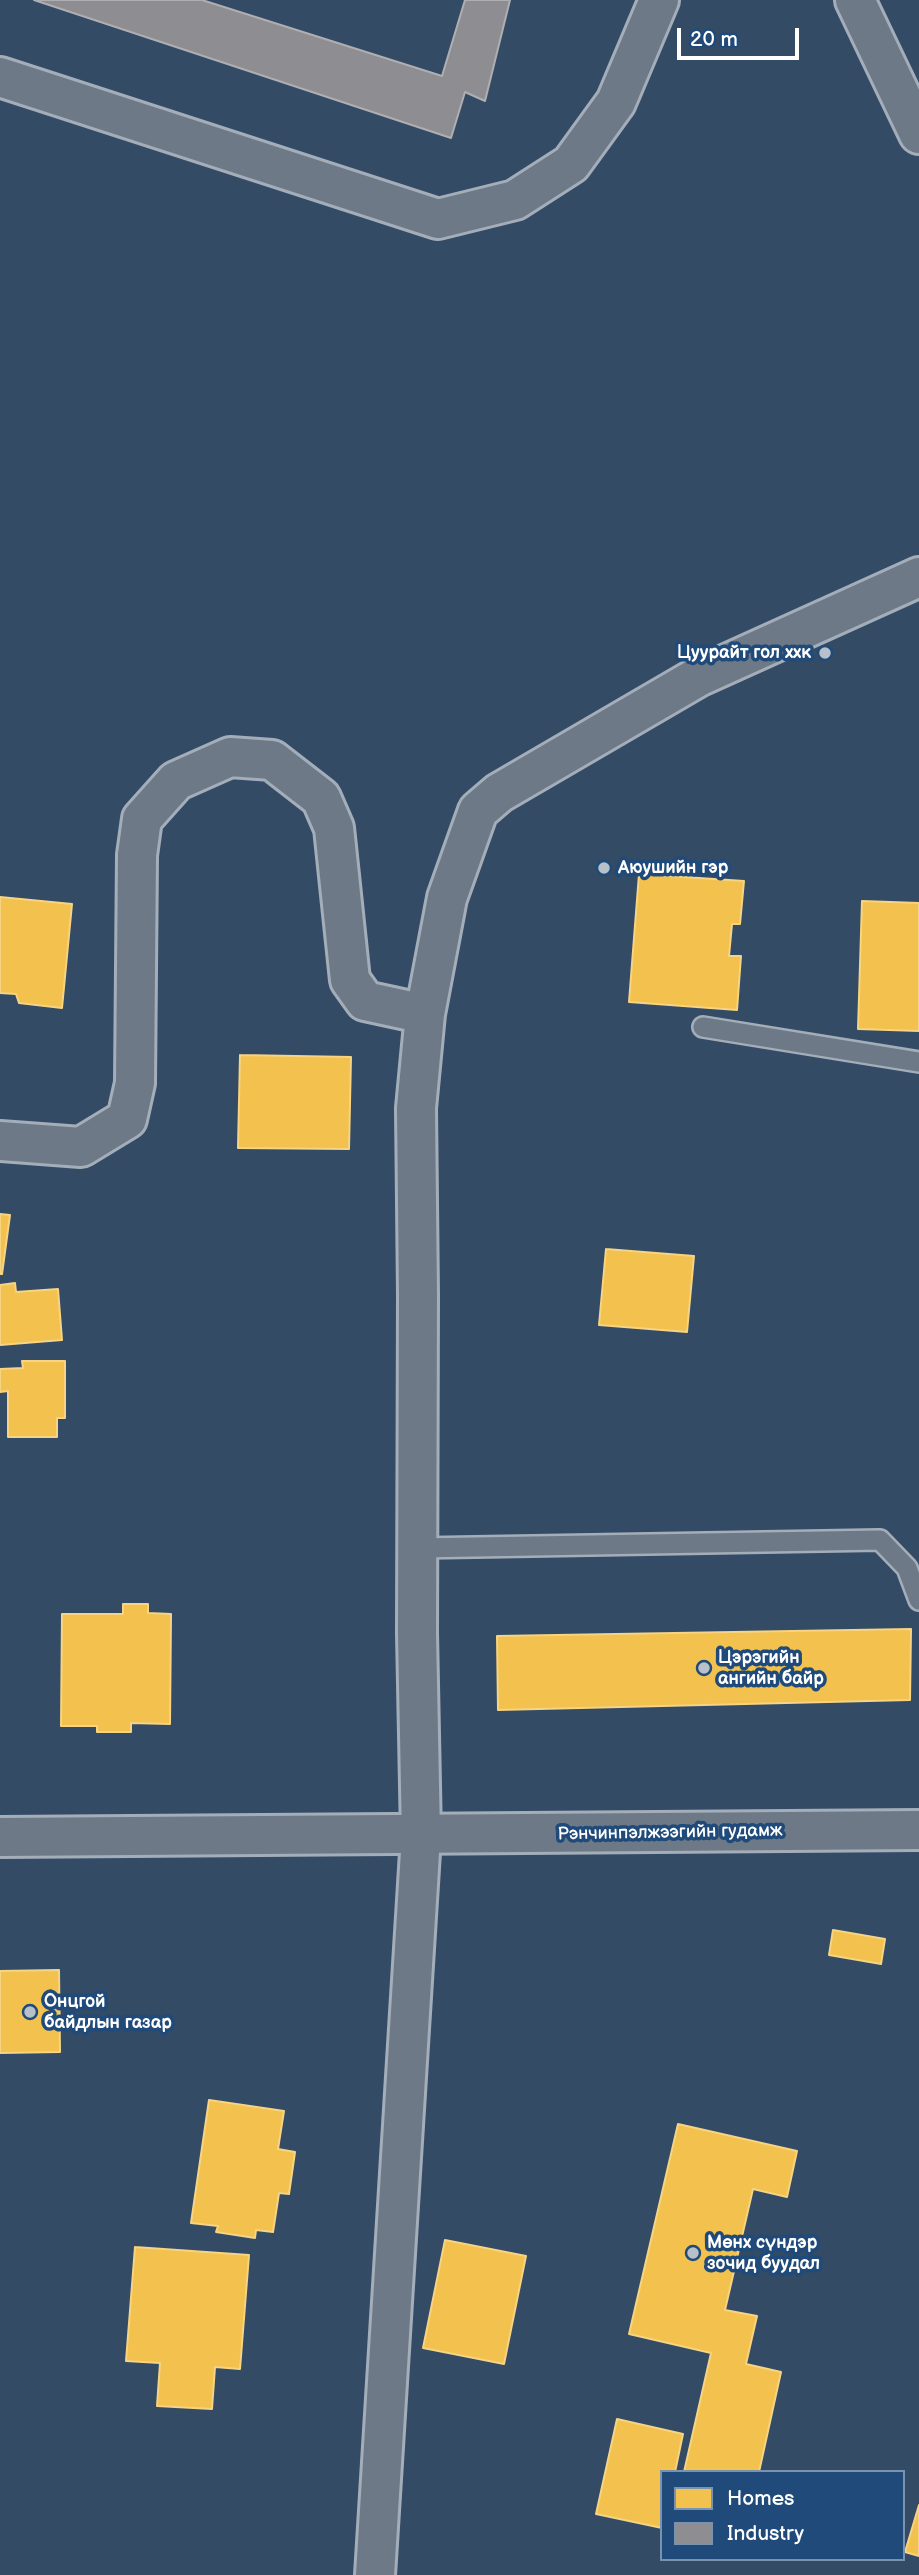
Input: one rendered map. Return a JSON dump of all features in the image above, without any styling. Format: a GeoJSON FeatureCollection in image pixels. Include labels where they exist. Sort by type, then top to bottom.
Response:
{"type":"FeatureCollection","features":[{"type":"Feature","properties":{"kind":"street"},"geometry":{"type":"LineString","coordinates":[[0,77],[438,219],[515,200],[571,164],[616,102],[659,0]]}},
{"type":"Feature","properties":{"kind":"street"},"geometry":{"type":"LineString","coordinates":[[855,0],[919,134]]}},
{"type":"Feature","properties":{"kind":"street"},"geometry":{"type":"LineString","coordinates":[[375,2575],[421,1836],[416,1108],[425,1014],[447,898],[478,811],[499,793],[698,677],[919,577]]}},
{"type":"Feature","properties":{"kind":"street"},"geometry":{"type":"LineString","coordinates":[[0,1141],[81,1147],[127,1119],[135,1083],[137,855],[142,818],[176,781],[230,757],[272,760],[321,798],[334,828],[350,980],[365,1001],[425,1014]]}},
{"type":"Feature","properties":{"kind":"street","name":"Рэнчинпэлжээгийн гудамж"},"geometry":{"type":"LineString","coordinates":[[0,1838],[919,1830]]}},
{"type":"Feature","properties":{"kind":"lane"},"geometry":{"type":"LineString","coordinates":[[703,1027],[919,1062]]}},
{"type":"Feature","properties":{"kind":"lane"},"geometry":{"type":"LineString","coordinates":[[418,1548],[880,1540],[907,1568],[919,1600]]}},
{"type":"Feature","properties":{"kind":"building: Homes"},"geometry":{"type":"Polygon","coordinates":[[[639,874],[744,881],[740,924],[732,924],[729,956],[741,956],[737,1010],[629,1002],[639,874]]]}},
{"type":"Feature","properties":{"kind":"building: Homes"},"geometry":{"type":"Polygon","coordinates":[[[0,897],[72,904],[62,1008],[19,1003],[16,994],[0,993],[0,897]]]}},
{"type":"Feature","properties":{"kind":"building: Homes"},"geometry":{"type":"Polygon","coordinates":[[[862,901],[919,903],[919,1031],[858,1029],[862,901]]]}},
{"type":"Feature","properties":{"kind":"building: Homes"},"geometry":{"type":"Polygon","coordinates":[[[240,1055],[351,1057],[349,1149],[238,1148],[240,1055]]]}},
{"type":"Feature","properties":{"kind":"building: Homes"},"geometry":{"type":"Polygon","coordinates":[[[0,1214],[10,1215],[2,1274],[0,1274],[0,1214]]]}},
{"type":"Feature","properties":{"kind":"building: Homes"},"geometry":{"type":"Polygon","coordinates":[[[606,1249],[694,1256],[687,1332],[599,1325],[606,1249]]]}},
{"type":"Feature","properties":{"kind":"building: Homes"},"geometry":{"type":"Polygon","coordinates":[[[15,1283],[16,1292],[58,1289],[62,1340],[0,1345],[0,1285],[15,1283]]]}},
{"type":"Feature","properties":{"kind":"building: Homes"},"geometry":{"type":"Polygon","coordinates":[[[22,1361],[65,1361],[65,1418],[57,1418],[57,1437],[8,1437],[8,1391],[0,1392],[0,1369],[23,1368],[22,1361]]]}},
{"type":"Feature","properties":{"kind":"building: Homes"},"geometry":{"type":"Polygon","coordinates":[[[123,1604],[148,1604],[148,1613],[171,1614],[170,1724],[131,1723],[131,1732],[97,1732],[97,1726],[61,1726],[62,1614],[123,1614],[123,1604]]]}},
{"type":"Feature","properties":{"kind":"building: Homes","name":"Цэрэгийн ангийн байр"},"geometry":{"type":"Polygon","coordinates":[[[911,1629],[910,1700],[498,1710],[497,1636],[911,1629]]]}},
{"type":"Feature","properties":{"kind":"building: Homes"},"geometry":{"type":"Polygon","coordinates":[[[833,1930],[885,1939],[881,1964],[829,1955],[833,1930]]]}},
{"type":"Feature","properties":{"kind":"building: Homes","name":"Онцгой байдлын газар"},"geometry":{"type":"Polygon","coordinates":[[[59,1970],[60,2052],[0,2053],[0,1971],[59,1970]]]}},
{"type":"Feature","properties":{"kind":"building: Homes"},"geometry":{"type":"Polygon","coordinates":[[[209,2100],[284,2111],[278,2149],[295,2152],[289,2194],[279,2193],[273,2232],[256,2230],[255,2238],[216,2232],[218,2226],[191,2223],[209,2100]]]}},
{"type":"Feature","properties":{"kind":"building: Homes","name":"Мөнх сүндэр зочид буудал"},"geometry":{"type":"Polygon","coordinates":[[[678,2124],[797,2151],[787,2197],[753,2189],[725,2310],[757,2316],[746,2364],[781,2372],[759,2470],[684,2470],[711,2353],[629,2334],[678,2124]]]}},
{"type":"Feature","properties":{"kind":"building: Homes"},"geometry":{"type":"Polygon","coordinates":[[[445,2240],[526,2256],[504,2364],[423,2348],[445,2240]]]}},
{"type":"Feature","properties":{"kind":"building: Homes"},"geometry":{"type":"Polygon","coordinates":[[[135,2247],[249,2255],[240,2369],[215,2367],[212,2409],[157,2406],[160,2363],[126,2361],[135,2247]]]}},
{"type":"Feature","properties":{"kind":"building: Homes"},"geometry":{"type":"Polygon","coordinates":[[[617,2419],[683,2434],[675,2470],[660,2470],[660,2528],[596,2514],[617,2419]]]}},
{"type":"Feature","properties":{"kind":"building: Homes"},"geometry":{"type":"Polygon","coordinates":[[[919,2505],[919,2556],[905,2552],[919,2505]]]}},
{"type":"Feature","properties":{"kind":"building: Industry"},"geometry":{"type":"Polygon","coordinates":[[[34,0],[202,0],[442,76],[465,0],[510,0],[485,101],[465,92],[451,138],[34,0]]]}},
{"type":"Feature","properties":{"kind":"place","name":"Цуурайт гол ххк"},"geometry":{"type":"Point","coordinates":[825,653]}},
{"type":"Feature","properties":{"kind":"place","name":"Аюушийн гэр"},"geometry":{"type":"Point","coordinates":[604,868]}},
{"type":"Feature","properties":{"kind":"place","name":"Цэрэгийн ангийн байр"},"geometry":{"type":"Point","coordinates":[704,1668]}},
{"type":"Feature","properties":{"kind":"place","name":"Онцгой байдлын газар"},"geometry":{"type":"Point","coordinates":[30,2012]}},
{"type":"Feature","properties":{"kind":"place","name":"Мөнх сүндэр зочид буудал"},"geometry":{"type":"Point","coordinates":[693,2253]}}]}
